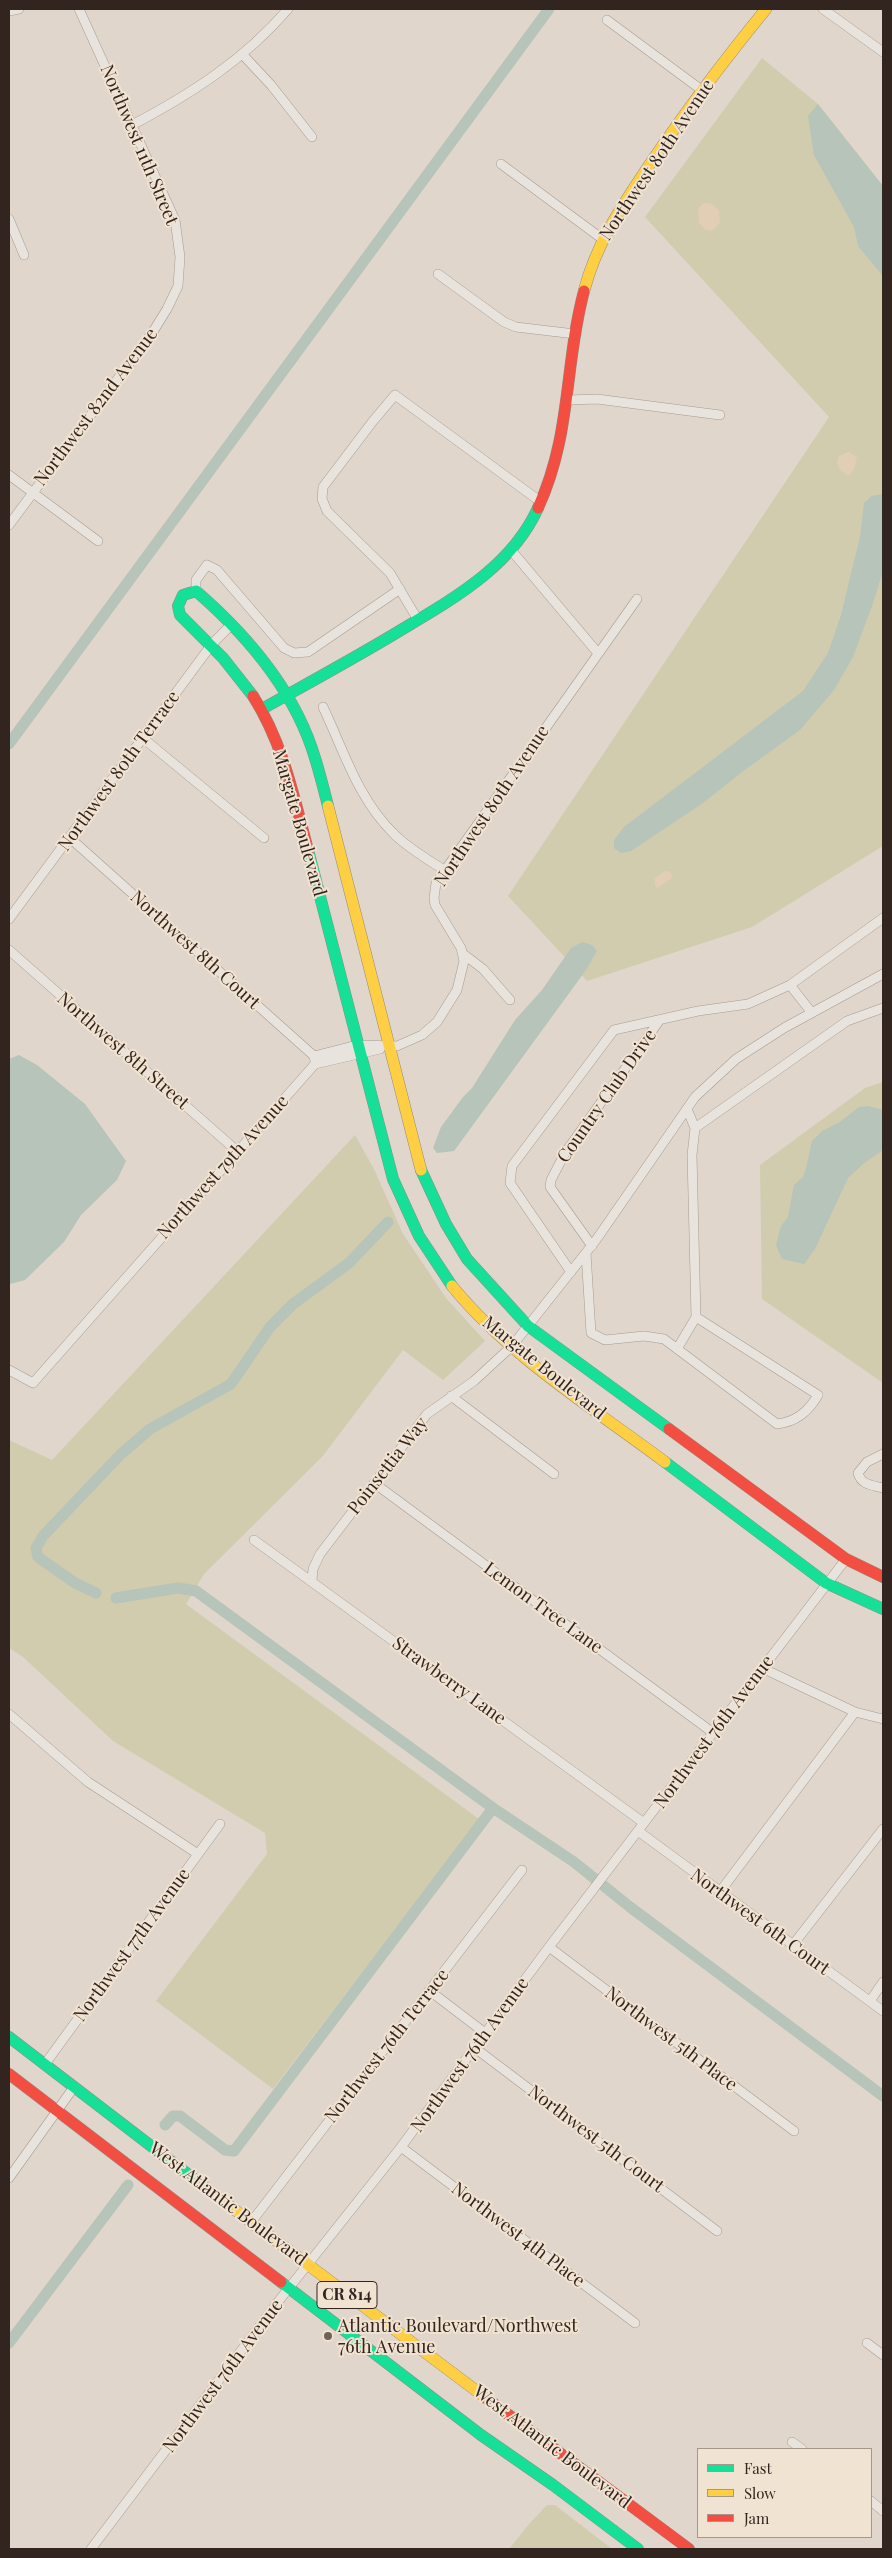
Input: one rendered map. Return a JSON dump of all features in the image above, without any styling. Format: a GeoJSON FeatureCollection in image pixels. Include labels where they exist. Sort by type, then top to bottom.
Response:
{"type":"FeatureCollection","features":[{"type":"Feature","properties":{"kind":"street"},"geometry":{"type":"LineString","coordinates":[[9,11],[19,9]]}},
{"type":"Feature","properties":{"kind":"street","name":"Northwest 11th Street"},"geometry":{"type":"LineString","coordinates":[[79,9],[175,220],[180,257],[178,286]]}},
{"type":"Feature","properties":{"kind":"street"},"geometry":{"type":"LineString","coordinates":[[132,125],[176,102],[243,55],[288,9]]}},
{"type":"Feature","properties":{"kind":"street","name":"Northwest 80th Avenue"},"geometry":{"type":"LineString","coordinates":[[262,709],[360,656],[486,575],[511,550],[534,520],[561,451],[569,400],[575,334],[584,290],[601,238],[703,91],[766,9]]}},
{"type":"Feature","properties":{"kind":"street"},"geometry":{"type":"LineString","coordinates":[[823,9],[883,52]]}},
{"type":"Feature","properties":{"kind":"street"},"geometry":{"type":"LineString","coordinates":[[606,20],[703,91]]}},
{"type":"Feature","properties":{"kind":"street"},"geometry":{"type":"LineString","coordinates":[[243,55],[312,137]]}},
{"type":"Feature","properties":{"kind":"street"},"geometry":{"type":"LineString","coordinates":[[501,164],[601,238]]}},
{"type":"Feature","properties":{"kind":"street"},"geometry":{"type":"LineString","coordinates":[[9,219],[24,255]]}},
{"type":"Feature","properties":{"kind":"street"},"geometry":{"type":"LineString","coordinates":[[438,274],[510,324],[575,334]]}},
{"type":"Feature","properties":{"kind":"street","name":"Northwest 82nd Avenue"},"geometry":{"type":"LineString","coordinates":[[9,525],[154,330],[178,286]]}},
{"type":"Feature","properties":{"kind":"street"},"geometry":{"type":"LineString","coordinates":[[418,620],[390,573],[327,511],[322,499],[323,487],[395,395],[542,502]]}},
{"type":"Feature","properties":{"kind":"street"},"geometry":{"type":"LineString","coordinates":[[569,400],[596,399],[720,415]]}},
{"type":"Feature","properties":{"kind":"street"},"geometry":{"type":"LineString","coordinates":[[9,475],[98,541]]}},
{"type":"Feature","properties":{"kind":"street"},"geometry":{"type":"LineString","coordinates":[[511,550],[597,652]]}},
{"type":"Feature","properties":{"kind":"street"},"geometry":{"type":"LineString","coordinates":[[196,591],[196,580],[207,565],[217,570],[284,648],[294,653],[308,652],[400,589]]}},
{"type":"Feature","properties":{"kind":"street","name":"Margate Boulevard"},"geometry":{"type":"LineString","coordinates":[[883,1577],[846,1559],[528,1326],[467,1259],[446,1224],[421,1171],[387,1046],[315,756],[287,695],[261,657],[232,624],[196,591],[188,591],[182,594],[178,600],[177,610],[212,644],[240,677],[262,709],[284,759],[359,1050],[371,1088],[393,1179],[418,1235],[442,1273],[471,1309],[512,1346],[826,1583],[883,1609]]}},
{"type":"Feature","properties":{"kind":"street","name":"Northwest 80th Avenue"},"geometry":{"type":"LineString","coordinates":[[462,953],[439,914],[434,898],[436,883],[597,652],[637,599]]}},
{"type":"Feature","properties":{"kind":"street","name":"Northwest 80th Terrace"},"geometry":{"type":"LineString","coordinates":[[9,919],[144,739],[212,644],[232,624]]}},
{"type":"Feature","properties":{"kind":"street"},"geometry":{"type":"LineString","coordinates":[[323,707],[351,773],[380,819],[395,835],[444,870]]}},
{"type":"Feature","properties":{"kind":"street"},"geometry":{"type":"LineString","coordinates":[[144,739],[264,838]]}},
{"type":"Feature","properties":{"kind":"street","name":"Northwest 8th Court"},"geometry":{"type":"LineString","coordinates":[[70,838],[315,1060]]}},
{"type":"Feature","properties":{"kind":"street","name":"Country Club Drive"},"geometry":{"type":"LineString","coordinates":[[571,1272],[510,1183],[512,1166],[614,1030],[698,1011],[748,1004],[790,985],[883,918]]}},
{"type":"Feature","properties":{"kind":"street","name":"Northwest 8th Street"},"geometry":{"type":"LineString","coordinates":[[9,950],[237,1151]]}},
{"type":"Feature","properties":{"kind":"street"},"geometry":{"type":"LineString","coordinates":[[315,1060],[359,1050],[397,1046],[422,1035],[437,1022],[457,990],[462,975],[462,953]]}},
{"type":"Feature","properties":{"kind":"street"},"geometry":{"type":"LineString","coordinates":[[462,953],[483,969],[510,1000]]}},
{"type":"Feature","properties":{"kind":"street"},"geometry":{"type":"LineString","coordinates":[[528,1326],[589,1250],[695,1097],[736,1059],[812,1013],[883,974]]}},
{"type":"Feature","properties":{"kind":"street"},"geometry":{"type":"LineString","coordinates":[[790,985],[812,1013]]}},
{"type":"Feature","properties":{"kind":"street"},"geometry":{"type":"LineString","coordinates":[[695,1128],[847,1021],[883,1008]]}},
{"type":"Feature","properties":{"kind":"street","name":"Country Club Drive"},"geometry":{"type":"LineString","coordinates":[[589,1250],[550,1187],[551,1180],[565,1153],[659,1021]]}},
{"type":"Feature","properties":{"kind":"street","name":"Northwest 79th Avenue"},"geometry":{"type":"LineString","coordinates":[[9,1370],[33,1383],[315,1060]]}},
{"type":"Feature","properties":{"kind":"street"},"geometry":{"type":"LineString","coordinates":[[677,1349],[696,1317],[692,1155],[695,1128],[687,1109]]}},
{"type":"Feature","properties":{"kind":"street"},"geometry":{"type":"LineString","coordinates":[[589,1250],[591,1333],[605,1340],[644,1336],[664,1339],[777,1424],[791,1422],[812,1406],[818,1395],[696,1317]]}},
{"type":"Feature","properties":{"kind":"street","name":"Poinsettia Way"},"geometry":{"type":"LineString","coordinates":[[312,1581],[313,1569],[320,1554],[427,1414],[474,1381],[512,1346],[528,1326]]}},
{"type":"Feature","properties":{"kind":"street"},"geometry":{"type":"LineString","coordinates":[[451,1396],[554,1474]]}},
{"type":"Feature","properties":{"kind":"street"},"geometry":{"type":"LineString","coordinates":[[883,1454],[867,1462],[858,1473],[859,1478],[866,1484],[883,1488]]}},
{"type":"Feature","properties":{"kind":"street","name":"Lemon Tree Lane"},"geometry":{"type":"LineString","coordinates":[[374,1483],[712,1732]]}},
{"type":"Feature","properties":{"kind":"street","name":"Strawberry Lane"},"geometry":{"type":"LineString","coordinates":[[254,1540],[644,1823]]}},
{"type":"Feature","properties":{"kind":"street","name":"Northwest 76th Avenue"},"geometry":{"type":"LineString","coordinates":[[91,2549],[289,2288],[401,2147],[549,1946],[846,1559]]}},
{"type":"Feature","properties":{"kind":"street"},"geometry":{"type":"LineString","coordinates":[[762,1668],[855,1712],[883,1719]]}},
{"type":"Feature","properties":{"kind":"street"},"geometry":{"type":"LineString","coordinates":[[719,1893],[855,1712]]}},
{"type":"Feature","properties":{"kind":"street"},"geometry":{"type":"LineString","coordinates":[[10,1718],[88,1782],[198,1854]]}},
{"type":"Feature","properties":{"kind":"street","name":"Northwest 77th Avenue"},"geometry":{"type":"LineString","coordinates":[[45,2064],[220,1824]]}},
{"type":"Feature","properties":{"kind":"street"},"geometry":{"type":"LineString","coordinates":[[792,1946],[883,1829]]}},
{"type":"Feature","properties":{"kind":"street","name":"Northwest 6th Court"},"geometry":{"type":"LineString","coordinates":[[638,1832],[883,2011]]}},
{"type":"Feature","properties":{"kind":"street","name":"Northwest 76th Terrace"},"geometry":{"type":"LineString","coordinates":[[252,2221],[522,1870]]}},
{"type":"Feature","properties":{"kind":"street","name":"Northwest 5th Place"},"geometry":{"type":"LineString","coordinates":[[549,1946],[794,2131]]}},
{"type":"Feature","properties":{"kind":"street"},"geometry":{"type":"LineString","coordinates":[[870,2001],[883,1982]]}},
{"type":"Feature","properties":{"kind":"street"},"geometry":{"type":"LineString","coordinates":[[430,1991],[485,2034]]}},
{"type":"Feature","properties":{"kind":"street","name":"West Atlantic Boulevard"},"geometry":{"type":"LineString","coordinates":[[9,2036],[252,2221],[308,2266],[689,2549]]}},
{"type":"Feature","properties":{"kind":"street","name":"Northwest 5th Court"},"geometry":{"type":"LineString","coordinates":[[475,2048],[717,2230]]}},
{"type":"Feature","properties":{"kind":"street","name":"West Atlantic Boulevard"},"geometry":{"type":"LineString","coordinates":[[9,2074],[481,2435],[553,2485],[638,2549]]}},
{"type":"Feature","properties":{"kind":"street"},"geometry":{"type":"LineString","coordinates":[[10,2174],[74,2087]]}},
{"type":"Feature","properties":{"kind":"street","name":"Northwest 4th Place"},"geometry":{"type":"LineString","coordinates":[[401,2147],[635,2323]]}},
{"type":"Feature","properties":{"kind":"street"},"geometry":{"type":"LineString","coordinates":[[867,2343],[883,2355]]}},
{"type":"Feature","properties":{"kind":"street"},"geometry":{"type":"LineString","coordinates":[[792,2442],[801,2448]]}},
{"type":"Feature","properties":{"kind":"street"},"geometry":{"type":"LineString","coordinates":[[872,2502],[883,2510]]}},
{"type":"Feature","properties":{"kind":"shaded area"},"geometry":{"type":"Polygon","coordinates":[[[762,58],[818,104],[883,186],[883,846],[752,927],[587,981],[508,896],[829,417],[645,217],[762,58]]]}},
{"type":"Feature","properties":{"kind":"shaded area"},"geometry":{"type":"Polygon","coordinates":[[[818,104],[883,186],[883,276],[858,246],[854,227],[814,155],[808,116],[818,104]]]}},
{"type":"Feature","properties":{"kind":"shaded area"},"geometry":{"type":"Polygon","coordinates":[[[883,494],[883,571],[853,657],[834,690],[800,730],[703,803],[631,851],[621,853],[614,848],[614,840],[624,827],[803,691],[828,653],[841,615],[860,537],[864,503],[872,496],[883,494]]]}},
{"type":"Feature","properties":{"kind":"shaded area"},"geometry":{"type":"Polygon","coordinates":[[[582,942],[592,945],[597,951],[586,970],[454,1151],[437,1153],[433,1148],[441,1127],[472,1088],[515,1020],[542,990],[571,948],[582,942]]]}},
{"type":"Feature","properties":{"kind":"shaded area"},"geometry":{"type":"Polygon","coordinates":[[[19,1055],[37,1065],[85,1104],[126,1161],[117,1180],[81,1215],[64,1242],[25,1280],[10,1284],[9,1059],[19,1055]]]}},
{"type":"Feature","properties":{"kind":"shaded area"},"geometry":{"type":"Polygon","coordinates":[[[883,1082],[883,1383],[762,1299],[760,1165],[865,1088],[883,1082]]]}},
{"type":"Feature","properties":{"kind":"shaded area"},"geometry":{"type":"Polygon","coordinates":[[[868,1106],[883,1110],[883,1150],[863,1164],[848,1178],[815,1249],[804,1264],[782,1259],[776,1245],[781,1226],[788,1217],[794,1185],[803,1177],[806,1169],[812,1141],[822,1131],[840,1122],[859,1107],[868,1106]]]}},
{"type":"Feature","properties":{"kind":"shaded area"},"geometry":{"type":"Polygon","coordinates":[[[355,1135],[374,1169],[403,1234],[446,1298],[485,1341],[443,1380],[403,1350],[322,1457],[204,1574],[186,1604],[479,1819],[273,2089],[156,2001],[267,1854],[265,1833],[113,1741],[23,1657],[9,1648],[9,1440],[52,1460],[355,1135]]]}},
{"type":"Feature","properties":{"kind":"shaded area"},"geometry":{"type":"Polygon","coordinates":[[[547,2505],[555,2505],[612,2549],[509,2549],[547,2505]]]}},
{"type":"Feature","properties":{"kind":"sand"},"geometry":{"type":"Polygon","coordinates":[[[704,203],[713,204],[719,211],[720,223],[712,231],[705,230],[699,223],[698,208],[704,203]]]}},
{"type":"Feature","properties":{"kind":"sand"},"geometry":{"type":"Polygon","coordinates":[[[848,452],[857,457],[854,469],[849,476],[840,470],[837,462],[839,456],[848,452]]]}},
{"type":"Feature","properties":{"kind":"sand"},"geometry":{"type":"Polygon","coordinates":[[[665,871],[671,872],[672,878],[658,888],[655,886],[655,878],[665,871]]]}},
{"type":"Feature","properties":{"kind":"waterway"},"geometry":{"type":"LineString","coordinates":[[9,744],[549,9]]}},
{"type":"Feature","properties":{"kind":"waterway"},"geometry":{"type":"LineString","coordinates":[[96,1593],[75,1583],[38,1557],[36,1548],[43,1536],[121,1454],[150,1429],[231,1384],[270,1327],[293,1304],[349,1263],[388,1222]]}},
{"type":"Feature","properties":{"kind":"waterway"},"geometry":{"type":"LineString","coordinates":[[116,1598],[178,1588],[196,1591],[493,1808],[574,1862],[630,1907],[883,2096]]}},
{"type":"Feature","properties":{"kind":"waterway"},"geometry":{"type":"LineString","coordinates":[[165,2125],[173,2116],[180,2116],[225,2150],[234,2151],[493,1808]]}},
{"type":"Feature","properties":{"kind":"waterway"},"geometry":{"type":"LineString","coordinates":[[9,2343],[128,2185]]}},
{"type":"Feature","properties":{"kind":"traffic: fast"},"geometry":{"type":"LineString","coordinates":[[262,709],[391,636],[475,583],[511,549],[526,530],[538,508]]}},
{"type":"Feature","properties":{"kind":"traffic: fast"},"geometry":{"type":"LineString","coordinates":[[253,696],[223,658],[180,615],[178,606],[183,595],[196,591],[234,627],[268,666],[295,710],[306,733],[317,764],[328,806]]}},
{"type":"Feature","properties":{"kind":"traffic: fast"},"geometry":{"type":"LineString","coordinates":[[308,850],[393,1179],[419,1236],[452,1286]]}},
{"type":"Feature","properties":{"kind":"traffic: fast"},"geometry":{"type":"LineString","coordinates":[[421,1170],[446,1224],[467,1259],[528,1326],[669,1429]]}},
{"type":"Feature","properties":{"kind":"traffic: fast"},"geometry":{"type":"LineString","coordinates":[[665,1462],[826,1583],[883,1609]]}},
{"type":"Feature","properties":{"kind":"traffic: fast"},"geometry":{"type":"LineString","coordinates":[[9,2037],[215,2195]]}},
{"type":"Feature","properties":{"kind":"traffic: fast"},"geometry":{"type":"LineString","coordinates":[[281,2282],[481,2435],[553,2485],[638,2549]]}},
{"type":"Feature","properties":{"kind":"traffic: slow"},"geometry":{"type":"LineString","coordinates":[[584,291],[604,239],[631,192],[693,103],[766,9]]}},
{"type":"Feature","properties":{"kind":"traffic: slow"},"geometry":{"type":"LineString","coordinates":[[328,806],[421,1170]]}},
{"type":"Feature","properties":{"kind":"traffic: slow"},"geometry":{"type":"LineString","coordinates":[[452,1286],[475,1312],[526,1359],[665,1462]]}},
{"type":"Feature","properties":{"kind":"traffic: slow"},"geometry":{"type":"LineString","coordinates":[[215,2195],[486,2398]]}},
{"type":"Feature","properties":{"kind":"traffic: jam"},"geometry":{"type":"LineString","coordinates":[[538,508],[549,481],[557,453],[573,346],[584,291]]}},
{"type":"Feature","properties":{"kind":"traffic: jam"},"geometry":{"type":"LineString","coordinates":[[253,696],[280,751],[308,850]]}},
{"type":"Feature","properties":{"kind":"traffic: jam"},"geometry":{"type":"LineString","coordinates":[[669,1429],[846,1559],[883,1577]]}},
{"type":"Feature","properties":{"kind":"traffic: jam"},"geometry":{"type":"LineString","coordinates":[[9,2074],[281,2282]]}},
{"type":"Feature","properties":{"kind":"traffic: jam"},"geometry":{"type":"LineString","coordinates":[[486,2398],[689,2549]]}},
{"type":"Feature","properties":{"kind":"place","name":"Atlantic Boulevard/Northwest 76th Avenue"},"geometry":{"type":"Point","coordinates":[328,2336]}}]}
